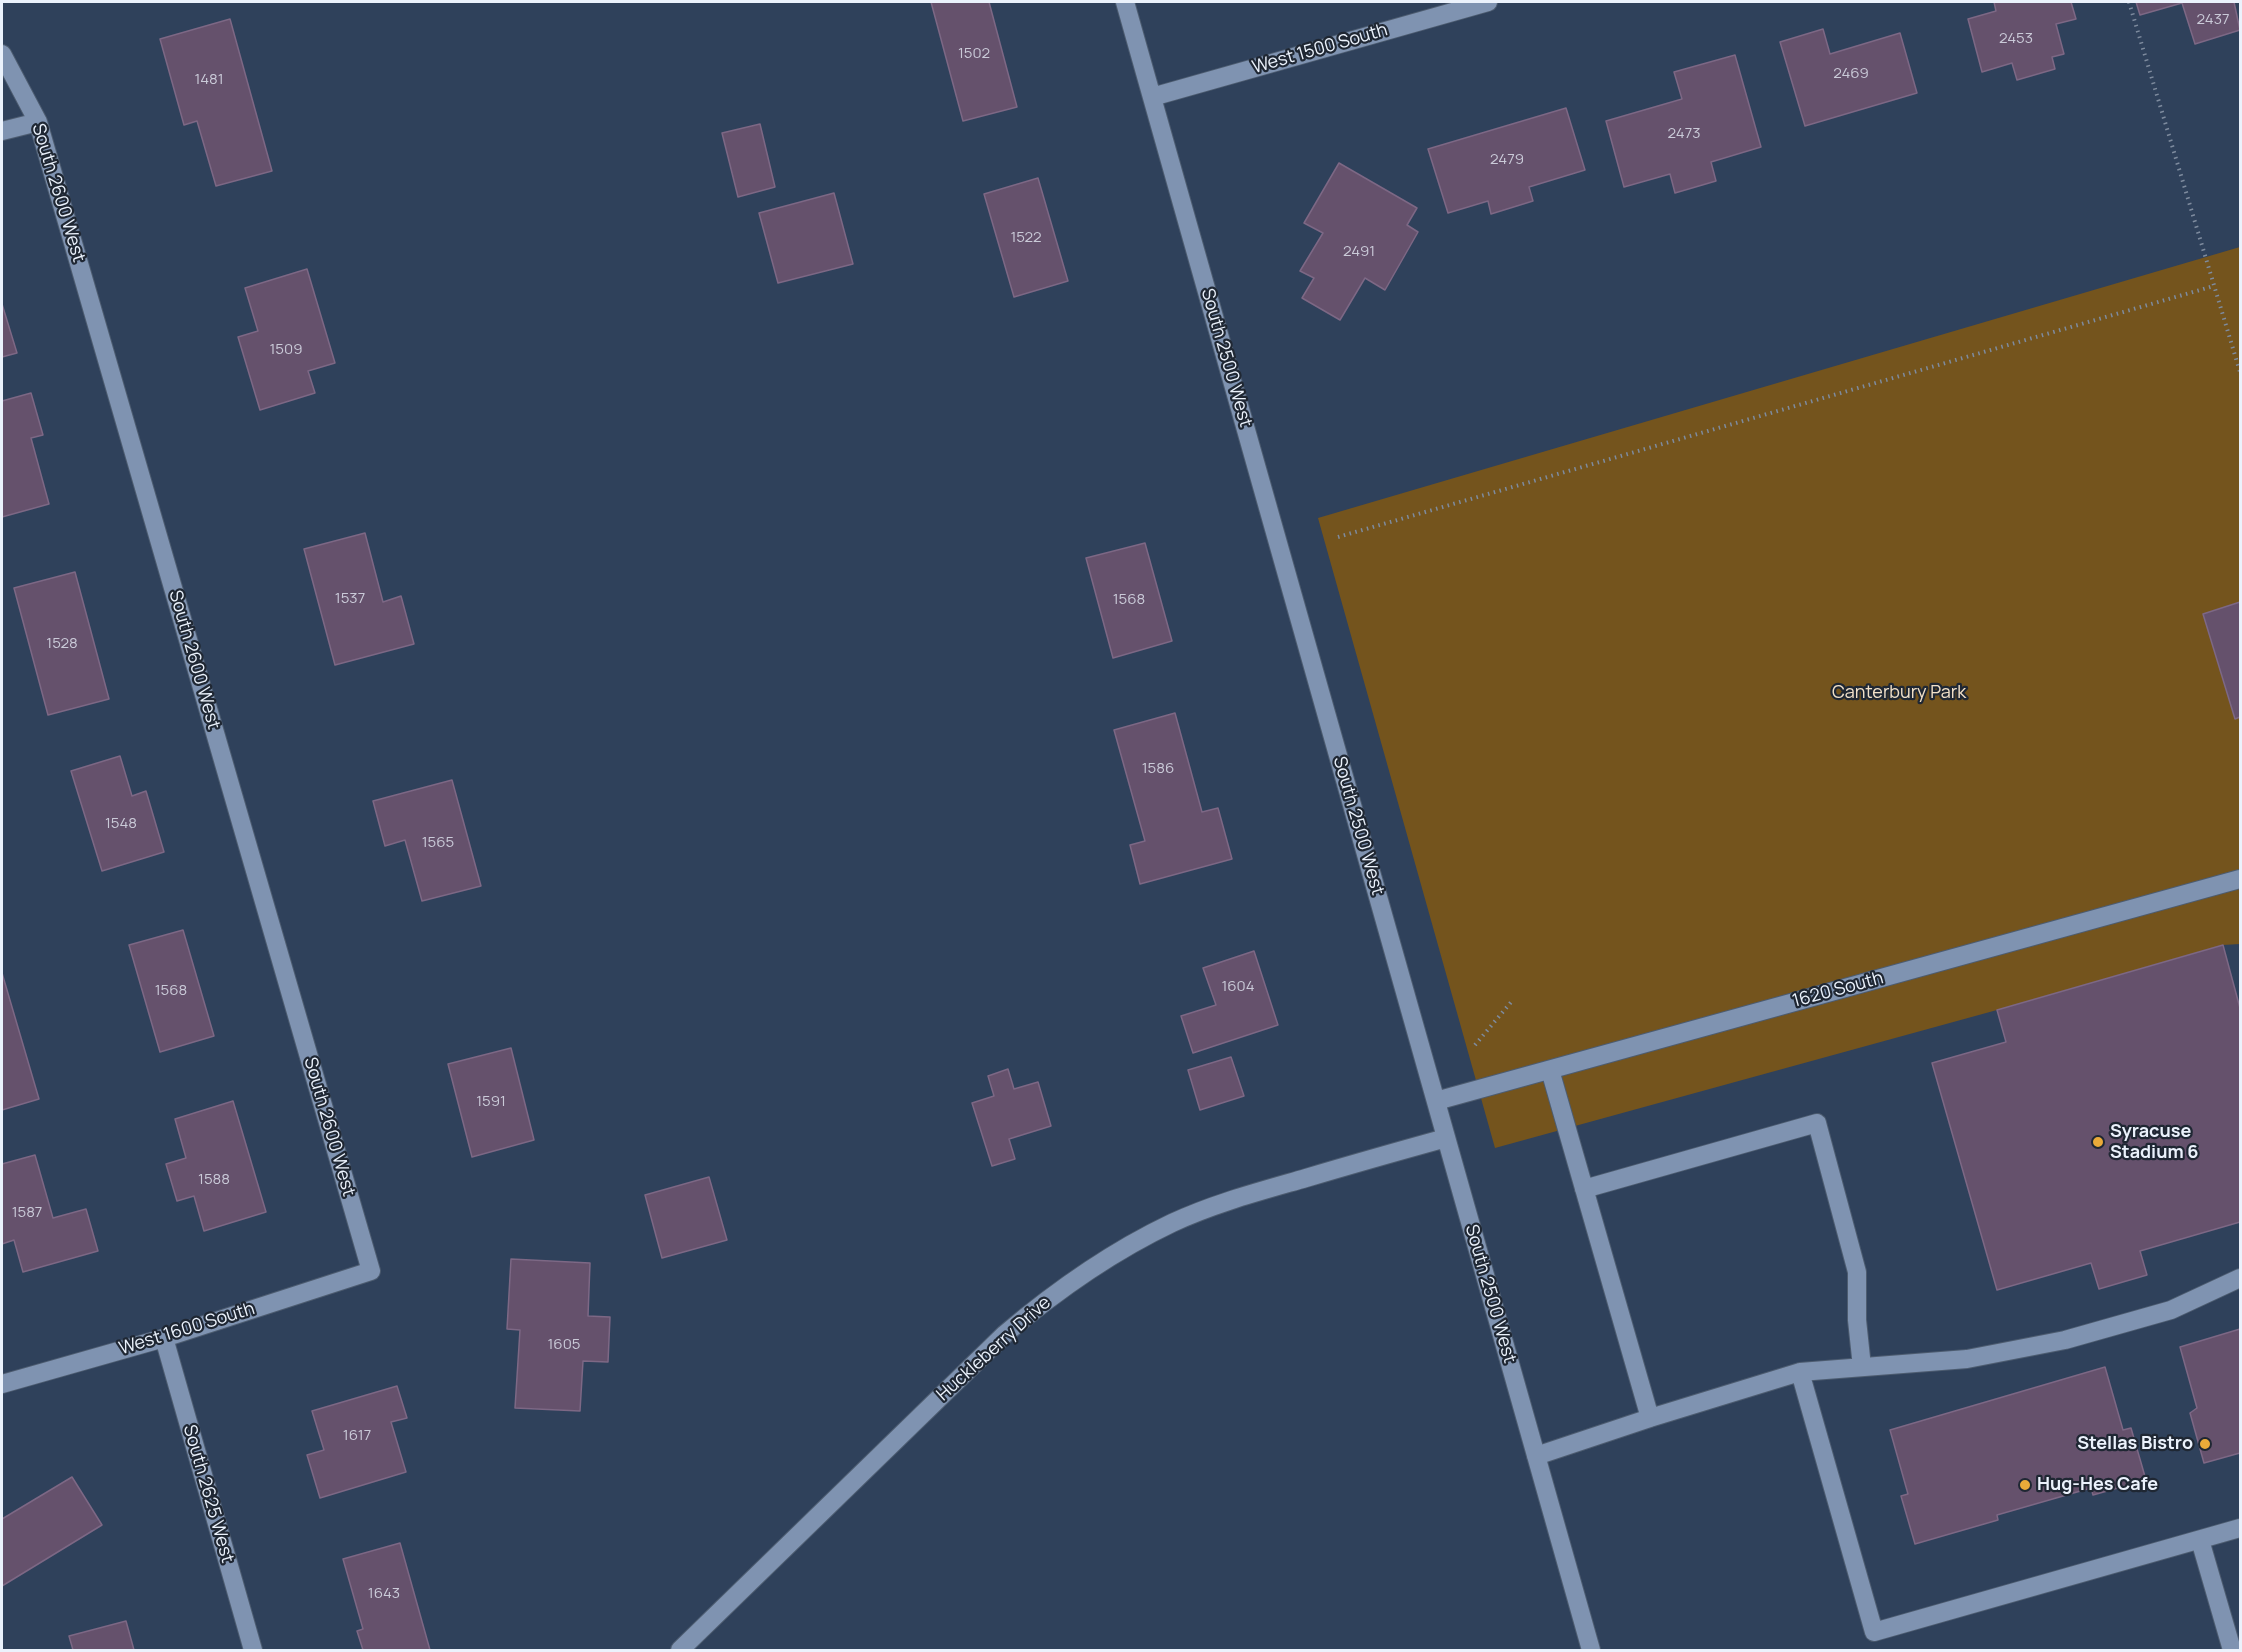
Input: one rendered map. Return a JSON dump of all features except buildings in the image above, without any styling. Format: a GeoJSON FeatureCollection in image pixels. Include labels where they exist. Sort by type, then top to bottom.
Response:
{"type":"FeatureCollection","features":[{"type":"Feature","properties":{"kind":"street","name":"South 2500 West"},"geometry":{"type":"LineString","coordinates":[[1125,2],[1591,1650]]}},
{"type":"Feature","properties":{"kind":"street","name":"West 1500 South"},"geometry":{"type":"LineString","coordinates":[[1152,97],[1488,2]]}},
{"type":"Feature","properties":{"kind":"street","name":"South 2600 West"},"geometry":{"type":"LineString","coordinates":[[2,54],[38,122],[371,1271]]}},
{"type":"Feature","properties":{"kind":"street"},"geometry":{"type":"LineString","coordinates":[[2,131],[38,122]]}},
{"type":"Feature","properties":{"kind":"street","name":"1620 South"},"geometry":{"type":"LineString","coordinates":[[1436,1101],[2241,879]]}},
{"type":"Feature","properties":{"kind":"street"},"geometry":{"type":"LineString","coordinates":[[1550,1070],[1650,1418]]}},
{"type":"Feature","properties":{"kind":"street"},"geometry":{"type":"LineString","coordinates":[[1584,1189],[1817,1123],[1857,1272],[1857,1320],[1862,1367]]}},
{"type":"Feature","properties":{"kind":"street","name":"Huckleberry Drive"},"geometry":{"type":"LineString","coordinates":[[680,1650],[1005,1334],[1043,1301],[1084,1272],[1126,1246],[1222,1203],[1446,1138]]}},
{"type":"Feature","properties":{"kind":"street","name":"West 1600 South"},"geometry":{"type":"LineString","coordinates":[[2,1384],[164,1338],[371,1271]]}},
{"type":"Feature","properties":{"kind":"street"},"geometry":{"type":"LineString","coordinates":[[1536,1456],[1800,1372],[1967,1359],[2065,1340],[2171,1310],[2241,1278]]}},
{"type":"Feature","properties":{"kind":"street","name":"South 2625 West"},"geometry":{"type":"LineString","coordinates":[[164,1338],[253,1650]]}},
{"type":"Feature","properties":{"kind":"street"},"geometry":{"type":"LineString","coordinates":[[1800,1372],[1874,1632],[2241,1528]]}},
{"type":"Feature","properties":{"kind":"street"},"geometry":{"type":"LineString","coordinates":[[2200,1540],[2232,1650]]}},
{"type":"Feature","properties":{"kind":"path"},"geometry":{"type":"LineString","coordinates":[[2129,2],[2241,372]]}},
{"type":"Feature","properties":{"kind":"path"},"geometry":{"type":"LineString","coordinates":[[1338,537],[2214,286]]}},
{"type":"Feature","properties":{"kind":"path"},"geometry":{"type":"LineString","coordinates":[[1475,1045],[1512,1001]]}},
{"type":"Feature","properties":{"kind":"green space","name":"Canterbury Park"},"geometry":{"type":"Polygon","coordinates":[[[2240,247],[2240,944],[2223,945],[1997,1010],[1495,1148],[1318,518],[2240,247]]]}},
{"type":"Feature","properties":{"kind":"place","name":"Syracuse Stadium 6"},"geometry":{"type":"Point","coordinates":[2098,1142]}},
{"type":"Feature","properties":{"kind":"place","name":"Stellas Bistro"},"geometry":{"type":"Point","coordinates":[2205,1444]}},
{"type":"Feature","properties":{"kind":"place","name":"Hug-Hes Cafe"},"geometry":{"type":"Point","coordinates":[2025,1485]}}]}
